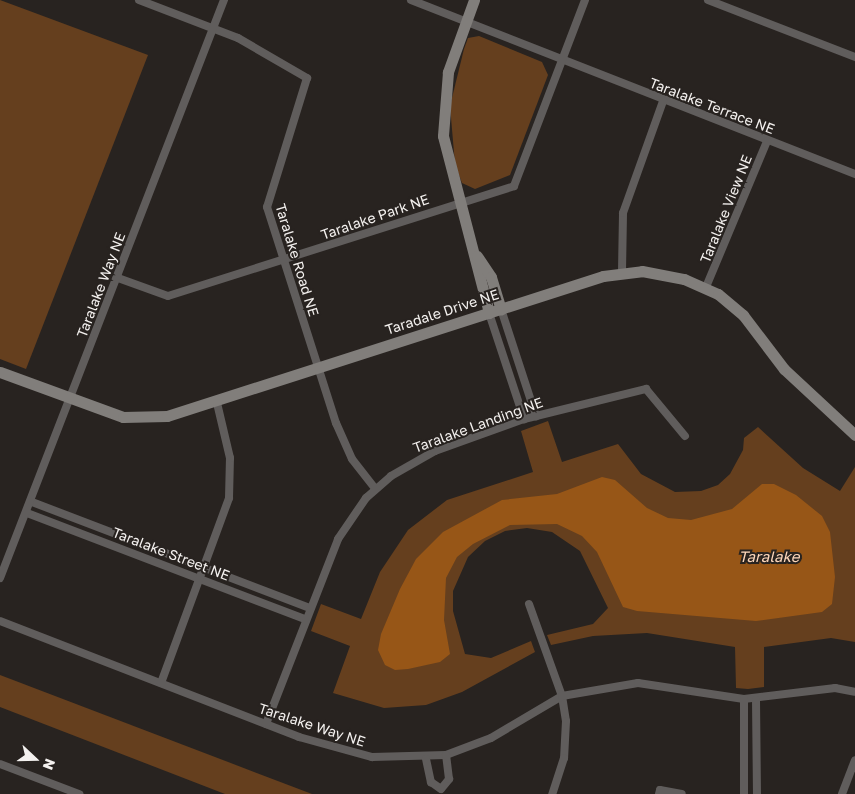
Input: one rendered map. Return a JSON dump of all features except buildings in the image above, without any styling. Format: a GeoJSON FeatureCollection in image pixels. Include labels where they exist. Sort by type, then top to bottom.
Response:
{"type":"FeatureCollection","features":[{"type":"Feature","properties":{"kind":"street"},"geometry":{"type":"LineString","coordinates":[[139,0],[213,29]]}},
{"type":"Feature","properties":{"kind":"street","name":"Taralake Way NE"},"geometry":{"type":"LineString","coordinates":[[0,578],[28,513],[224,0]]}},
{"type":"Feature","properties":{"kind":"street","name":"Taralake Terrace NE"},"geometry":{"type":"LineString","coordinates":[[411,0],[560,62],[855,174]]}},
{"type":"Feature","properties":{"kind":"street"},"geometry":{"type":"LineString","coordinates":[[474,0],[452,55],[442,102],[444,136],[458,201],[476,254],[488,313],[524,419]]}},
{"type":"Feature","properties":{"kind":"street"},"geometry":{"type":"LineString","coordinates":[[560,62],[585,0]]}},
{"type":"Feature","properties":{"kind":"street"},"geometry":{"type":"LineString","coordinates":[[708,0],[855,57]]}},
{"type":"Feature","properties":{"kind":"street","name":"Taralake Road NE"},"geometry":{"type":"LineString","coordinates":[[213,29],[238,38],[307,78],[308,84],[266,201],[318,369],[344,441],[375,488]]}},
{"type":"Feature","properties":{"kind":"street","name":"Taralake Park NE"},"geometry":{"type":"LineString","coordinates":[[118,278],[168,296],[284,261],[458,201],[514,186],[560,62]]}},
{"type":"Feature","properties":{"kind":"street"},"geometry":{"type":"LineString","coordinates":[[622,271],[623,213],[663,101]]}},
{"type":"Feature","properties":{"kind":"street","name":"Taralake View NE"},"geometry":{"type":"LineString","coordinates":[[706,287],[767,141]]}},
{"type":"Feature","properties":{"kind":"street"},"geometry":{"type":"LineString","coordinates":[[476,254],[491,278],[536,416]]}},
{"type":"Feature","properties":{"kind":"street","name":"Taradale Drive NE"},"geometry":{"type":"LineString","coordinates":[[0,372],[123,417],[145,418],[217,403],[488,313],[622,271],[663,274],[706,287],[743,315],[784,370],[850,428],[855,435]]}},
{"type":"Feature","properties":{"kind":"street","name":"Taralake Landing NE"},"geometry":{"type":"LineString","coordinates":[[266,724],[305,619],[338,539],[375,488],[435,451],[524,419],[646,389],[686,436]]}},
{"type":"Feature","properties":{"kind":"street"},"geometry":{"type":"LineString","coordinates":[[161,683],[223,518],[231,477],[217,403]]}},
{"type":"Feature","properties":{"kind":"street","name":"Taralake Street NE"},"geometry":{"type":"LineString","coordinates":[[32,502],[310,608]]}},
{"type":"Feature","properties":{"kind":"street","name":"Taralake Street NE"},"geometry":{"type":"LineString","coordinates":[[28,513],[305,619]]}},
{"type":"Feature","properties":{"kind":"street"},"geometry":{"type":"LineString","coordinates":[[530,604],[562,696],[567,744],[552,794]]}},
{"type":"Feature","properties":{"kind":"street","name":"Taralake Way NE"},"geometry":{"type":"LineString","coordinates":[[0,622],[266,724],[372,757],[426,759],[446,755],[492,738],[562,696],[638,683],[744,700],[756,700],[835,688],[855,692]]}},
{"type":"Feature","properties":{"kind":"street"},"geometry":{"type":"LineString","coordinates":[[744,700],[744,794]]}},
{"type":"Feature","properties":{"kind":"street"},"geometry":{"type":"LineString","coordinates":[[756,700],[757,794]]}},
{"type":"Feature","properties":{"kind":"street"},"geometry":{"type":"LineString","coordinates":[[426,759],[431,782],[441,789],[449,779],[446,755]]}},
{"type":"Feature","properties":{"kind":"street"},"geometry":{"type":"LineString","coordinates":[[842,794],[855,760]]}},
{"type":"Feature","properties":{"kind":"street"},"geometry":{"type":"LineString","coordinates":[[0,764],[79,794]]}},
{"type":"Feature","properties":{"kind":"street"},"geometry":{"type":"LineString","coordinates":[[659,794],[660,790],[682,794]]}},
{"type":"Feature","properties":{"kind":"shaded area"},"geometry":{"type":"Polygon","coordinates":[[[0,0],[148,55],[26,369],[0,359],[0,0]]]}},
{"type":"Feature","properties":{"kind":"shaded area"},"geometry":{"type":"Polygon","coordinates":[[[479,36],[542,62],[548,75],[510,175],[475,189],[462,183],[455,164],[450,106],[468,38],[479,36]]]}},
{"type":"Feature","properties":{"kind":"shaded area"},"geometry":{"type":"Polygon","coordinates":[[[548,421],[562,462],[618,444],[641,474],[675,492],[701,491],[718,485],[730,474],[743,450],[744,438],[758,427],[803,468],[840,491],[855,467],[855,642],[831,638],[764,647],[764,687],[748,689],[736,688],[735,647],[647,633],[593,636],[551,645],[547,635],[593,624],[608,608],[580,551],[552,532],[527,528],[505,531],[485,541],[468,557],[453,591],[453,611],[465,654],[491,658],[531,641],[535,652],[462,692],[426,705],[384,708],[333,693],[350,646],[311,631],[321,604],[361,619],[380,572],[408,530],[447,500],[533,472],[521,431],[548,421]]]}},
{"type":"Feature","properties":{"kind":"shaded area"},"geometry":{"type":"Polygon","coordinates":[[[0,675],[312,794],[225,794],[0,707],[0,675]]]}},
{"type":"Feature","properties":{"kind":"water","name":"Taralake"},"geometry":{"type":"Polygon","coordinates":[[[602,477],[615,480],[647,508],[668,518],[691,520],[732,509],[762,484],[774,484],[796,495],[822,516],[830,532],[835,577],[832,604],[822,612],[756,621],[637,611],[623,607],[597,552],[582,536],[557,524],[510,525],[473,544],[457,557],[446,578],[444,620],[450,654],[440,662],[408,669],[395,670],[385,665],[378,650],[381,634],[400,589],[416,559],[443,532],[502,500],[557,494],[602,477]]]}}]}
